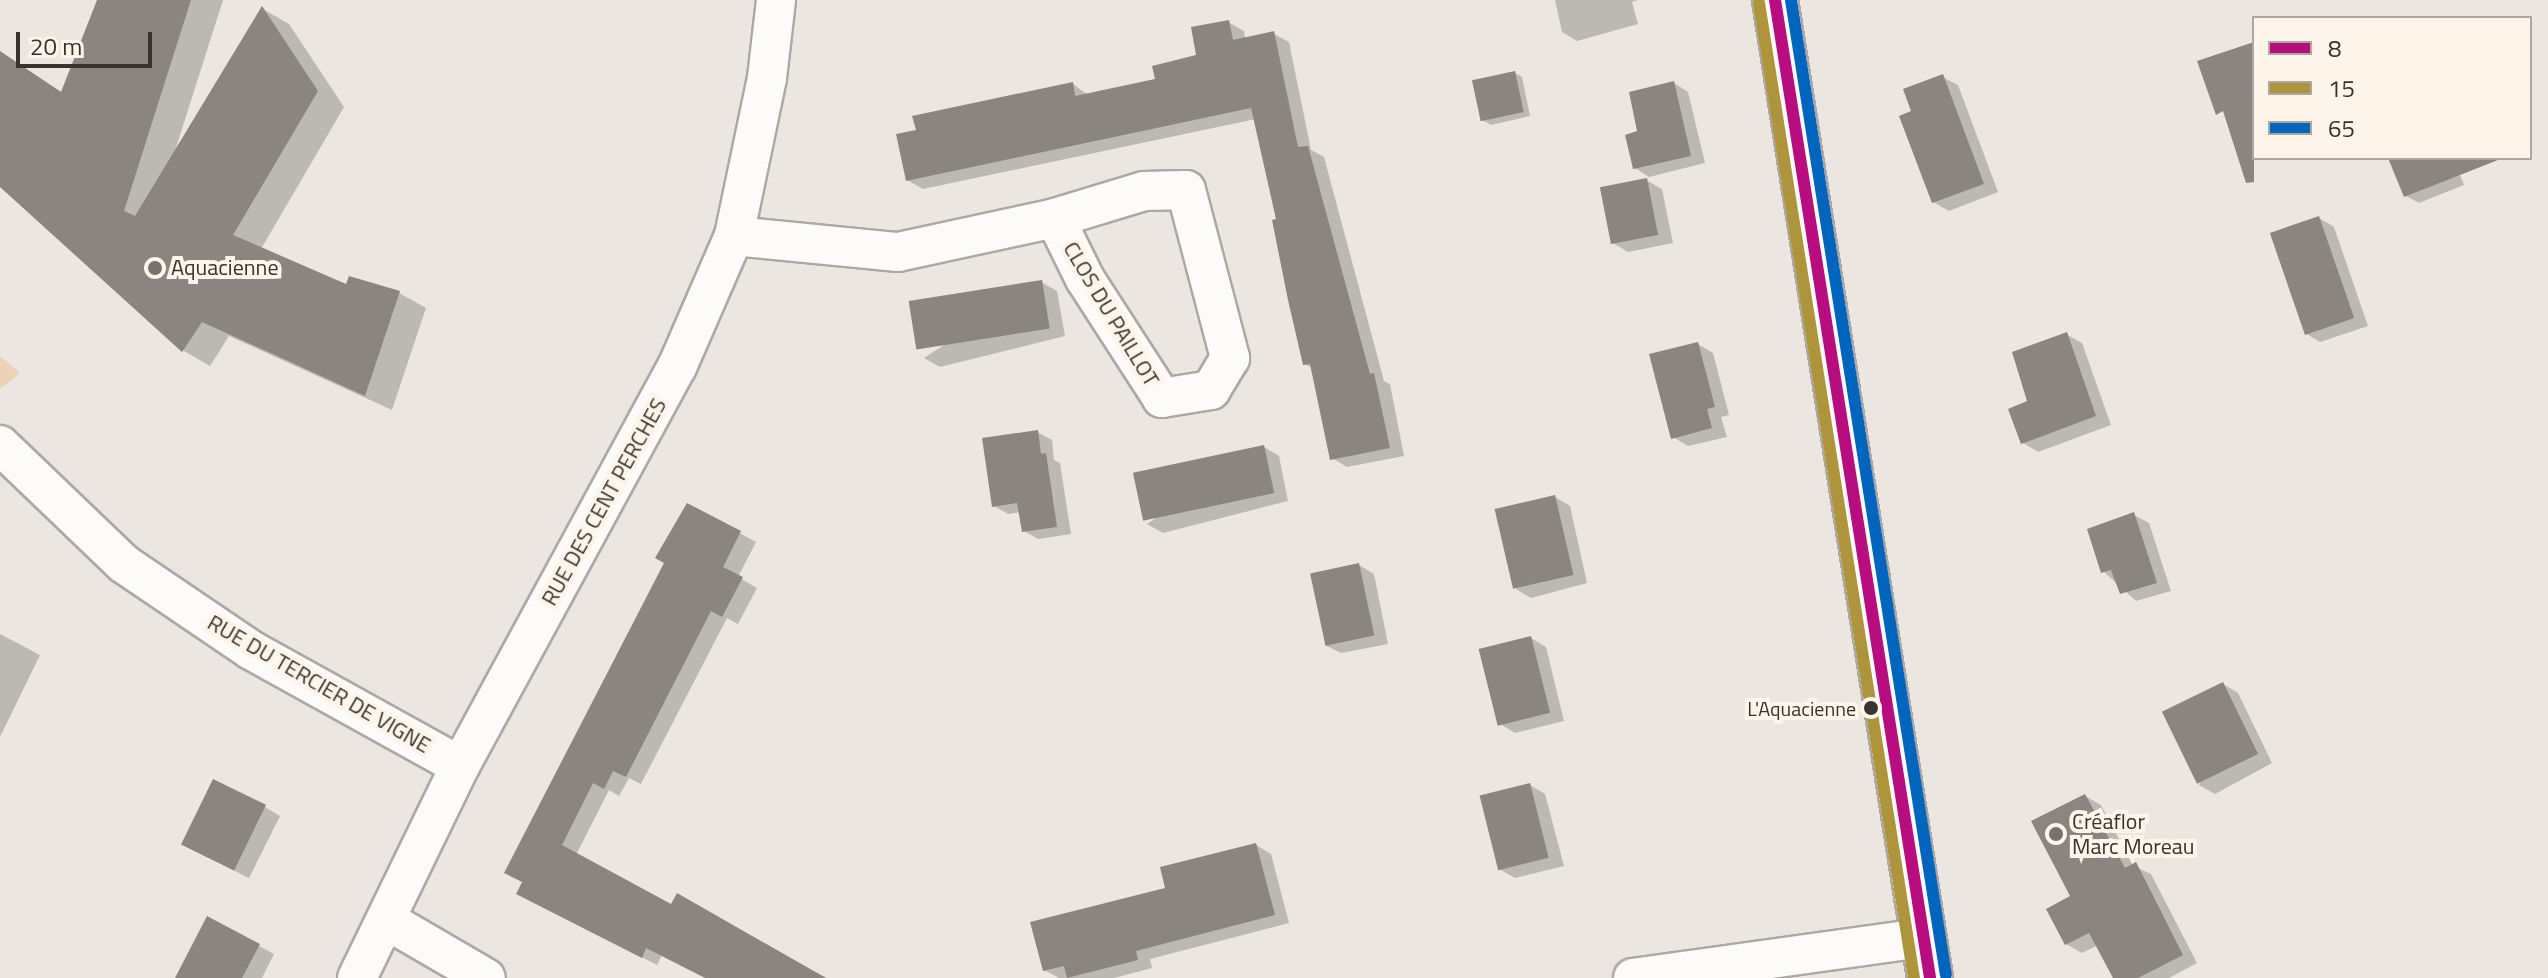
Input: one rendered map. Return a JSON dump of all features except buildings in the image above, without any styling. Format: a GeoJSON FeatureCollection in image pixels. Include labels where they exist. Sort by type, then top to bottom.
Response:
{"type":"FeatureCollection","features":[{"type":"Feature","properties":{"kind":"main road"},"geometry":{"type":"LineString","coordinates":[[1775,0],[1926,958]]}},
{"type":"Feature","properties":{"kind":"street","name":"RUE DES CENT PERCHES"},"geometry":{"type":"LineString","coordinates":[[357,978],[388,921],[460,766],[671,379],[734,236],[767,78],[776,0]]}},
{"type":"Feature","properties":{"kind":"street","name":"CLOS DU PAILLOT"},"geometry":{"type":"LineString","coordinates":[[734,236],[898,252],[1055,218],[1144,191],[1186,190],[1230,358],[1211,390],[1162,398],[1085,279],[1055,218]]}},
{"type":"Feature","properties":{"kind":"street","name":"RUE DU TERCIER DE VIGNE"},"geometry":{"type":"LineString","coordinates":[[0,445],[124,564],[251,650],[460,766]]}},
{"type":"Feature","properties":{"kind":"street"},"geometry":{"type":"LineString","coordinates":[[388,921],[486,978]]}},
{"type":"Feature","properties":{"kind":"street"},"geometry":{"type":"LineString","coordinates":[[1633,978],[1926,958]]}},
{"type":"Feature","properties":{"kind":"shaded area"},"geometry":{"type":"Polygon","coordinates":[[[0,356],[20,373],[0,389],[0,356]]]}},
{"type":"Feature","properties":{"kind":"transit line","name":"8"},"geometry":{"type":"LineString","coordinates":[[1775,0],[1930,978]]}},
{"type":"Feature","properties":{"kind":"transit line","name":"65"},"geometry":{"type":"LineString","coordinates":[[1791,0],[1946,975]]}},
{"type":"Feature","properties":{"kind":"transit line","name":"15"},"geometry":{"type":"LineString","coordinates":[[1759,3],[1914,978]]}},
{"type":"Feature","properties":{"kind":"place","name":"Aquacienne"},"geometry":{"type":"Point","coordinates":[155,268]}},
{"type":"Feature","properties":{"kind":"place","name":"L'Aquacienne"},"geometry":{"type":"Point","coordinates":[1871,708]}},
{"type":"Feature","properties":{"kind":"place","name":"Créaflor Marc Moreau"},"geometry":{"type":"Point","coordinates":[2056,834]}}]}
